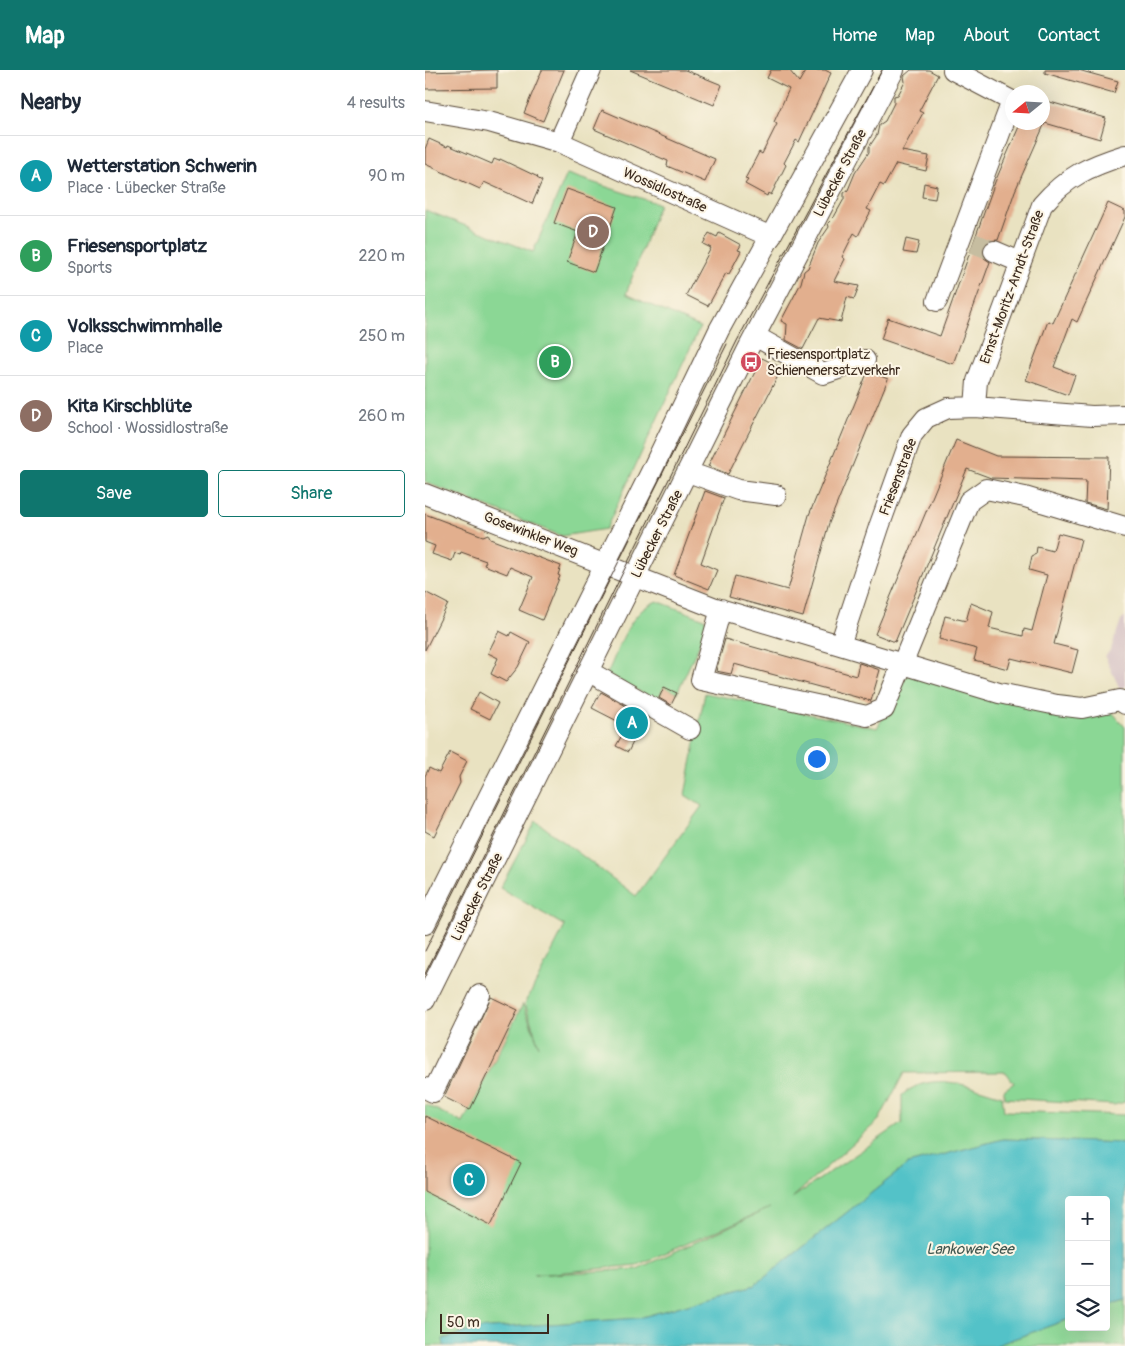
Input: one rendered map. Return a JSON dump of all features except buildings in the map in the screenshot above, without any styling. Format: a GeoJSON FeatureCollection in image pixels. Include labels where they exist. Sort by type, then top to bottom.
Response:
{"type":"FeatureCollection","features":[{"type":"Feature","properties":{"kind":"street"},"geometry":{"type":"LineString","coordinates":[[559,142],[591,70]]}},
{"type":"Feature","properties":{"kind":"street"},"geometry":{"type":"LineString","coordinates":[[425,924],[719,330],[862,70]]}},
{"type":"Feature","properties":{"kind":"street","name":"Lübecker Straße"},"geometry":{"type":"LineString","coordinates":[[425,1000],[495,864],[755,336],[894,70]]}},
{"type":"Feature","properties":{"kind":"street"},"geometry":{"type":"LineString","coordinates":[[937,301],[967,241],[1012,101],[953,70]]}},
{"type":"Feature","properties":{"kind":"street","name":"Wossidlostraße"},"geometry":{"type":"LineString","coordinates":[[425,111],[489,122],[559,142],[771,237]]}},
{"type":"Feature","properties":{"kind":"street","name":"Ernst-Moritz-Arndt-Straße"},"geometry":{"type":"LineString","coordinates":[[975,407],[977,381],[1042,205],[1056,189],[1079,172],[1125,155]]}},
{"type":"Feature","properties":{"kind":"street"},"geometry":{"type":"LineString","coordinates":[[994,251],[1020,262]]}},
{"type":"Feature","properties":{"kind":"street"},"geometry":{"type":"LineString","coordinates":[[755,336],[823,374],[865,360]]}},
{"type":"Feature","properties":{"kind":"street","name":"Friesenstraße"},"geometry":{"type":"LineString","coordinates":[[840,645],[912,435],[926,418],[947,408],[975,407],[1092,416],[1125,415]]}},
{"type":"Feature","properties":{"kind":"street"},"geometry":{"type":"LineString","coordinates":[[688,472],[738,490],[776,495]]}},
{"type":"Feature","properties":{"kind":"street"},"geometry":{"type":"LineString","coordinates":[[721,609],[701,680],[867,716],[884,709],[969,501],[986,489],[1025,497],[1125,527]]}},
{"type":"Feature","properties":{"kind":"street","name":"Gosewinkler Weg"},"geometry":{"type":"LineString","coordinates":[[425,494],[636,575]]}},
{"type":"Feature","properties":{"kind":"street"},"geometry":{"type":"LineString","coordinates":[[636,575],[721,609],[999,692],[1082,708],[1122,702]]}},
{"type":"Feature","properties":{"kind":"street"},"geometry":{"type":"LineString","coordinates":[[588,672],[691,729]]}},
{"type":"Feature","properties":{"kind":"street"},"geometry":{"type":"LineString","coordinates":[[425,1088],[433,1092],[480,995]]}},
{"type":"Feature","properties":{"kind":"shaded area"},"geometry":{"type":"Polygon","coordinates":[[[1125,616],[1125,686],[1120,689],[1105,657],[1111,649],[1121,620],[1125,616]]]}},
{"type":"Feature","properties":{"kind":"green space"},"geometry":{"type":"Polygon","coordinates":[[[567,174],[659,204],[626,294],[700,327],[606,529],[562,536],[425,482],[425,210],[533,252],[567,174]]]}},
{"type":"Feature","properties":{"kind":"green space"},"geometry":{"type":"Polygon","coordinates":[[[657,601],[710,621],[677,693],[664,687],[657,701],[607,674],[632,622],[647,606],[657,601]]]}},
{"type":"Feature","properties":{"kind":"green space"},"geometry":{"type":"Polygon","coordinates":[[[907,675],[1105,704],[1125,727],[1125,1102],[1114,1105],[1004,1098],[1004,1090],[1014,1083],[1006,1072],[904,1073],[879,1120],[792,1198],[902,1123],[902,1095],[914,1087],[925,1083],[951,1082],[1002,1096],[1004,1111],[1125,1115],[1125,1143],[1003,1139],[908,1164],[755,1285],[639,1318],[477,1329],[444,1338],[444,1346],[425,1346],[425,1104],[463,1123],[523,1004],[539,1046],[525,1004],[565,926],[500,888],[536,821],[636,896],[702,806],[685,795],[705,693],[877,728],[907,675]],[[770,1208],[637,1265],[534,1275],[637,1269],[770,1208]]]}},
{"type":"Feature","properties":{"kind":"green space"},"geometry":{"type":"Polygon","coordinates":[[[1125,1300],[1125,1346],[994,1346],[1065,1320],[1065,1331],[1110,1331],[1110,1305],[1125,1300]]]}},
{"type":"Feature","properties":{"kind":"water","name":"Lankower See"},"geometry":{"type":"Polygon","coordinates":[[[1003,1139],[1125,1143],[1125,1300],[1110,1305],[1110,1196],[1065,1196],[1065,1320],[994,1346],[444,1346],[443,1339],[477,1329],[639,1318],[755,1285],[908,1164],[1003,1139]]]}},
{"type":"Feature","properties":{"kind":"tunnel"},"geometry":{"type":"LineString","coordinates":[[973,243],[994,251]]}},
{"type":"Feature","properties":{"kind":"tram line"},"geometry":{"type":"LineString","coordinates":[[425,974],[737,341],[882,70]]}},
{"type":"Feature","properties":{"kind":"tram line"},"geometry":{"type":"LineString","coordinates":[[425,951],[727,344]]}},
{"type":"Feature","properties":{"kind":"place","name":"Kita Kirschblüte"},"geometry":{"type":"Point","coordinates":[593,232]}},
{"type":"Feature","properties":{"kind":"place","name":"Friesensportplatz"},"geometry":{"type":"Point","coordinates":[555,362]}},
{"type":"Feature","properties":{"kind":"place","name":"Friesensportplatz Schienenersatzverkehr"},"geometry":{"type":"Point","coordinates":[751,362]}},
{"type":"Feature","properties":{"kind":"place","name":"Wetterstation Schwerin"},"geometry":{"type":"Point","coordinates":[632,723]}},
{"type":"Feature","properties":{"kind":"place","name":"Volksschwimmhalle"},"geometry":{"type":"Point","coordinates":[469,1180]}}]}
